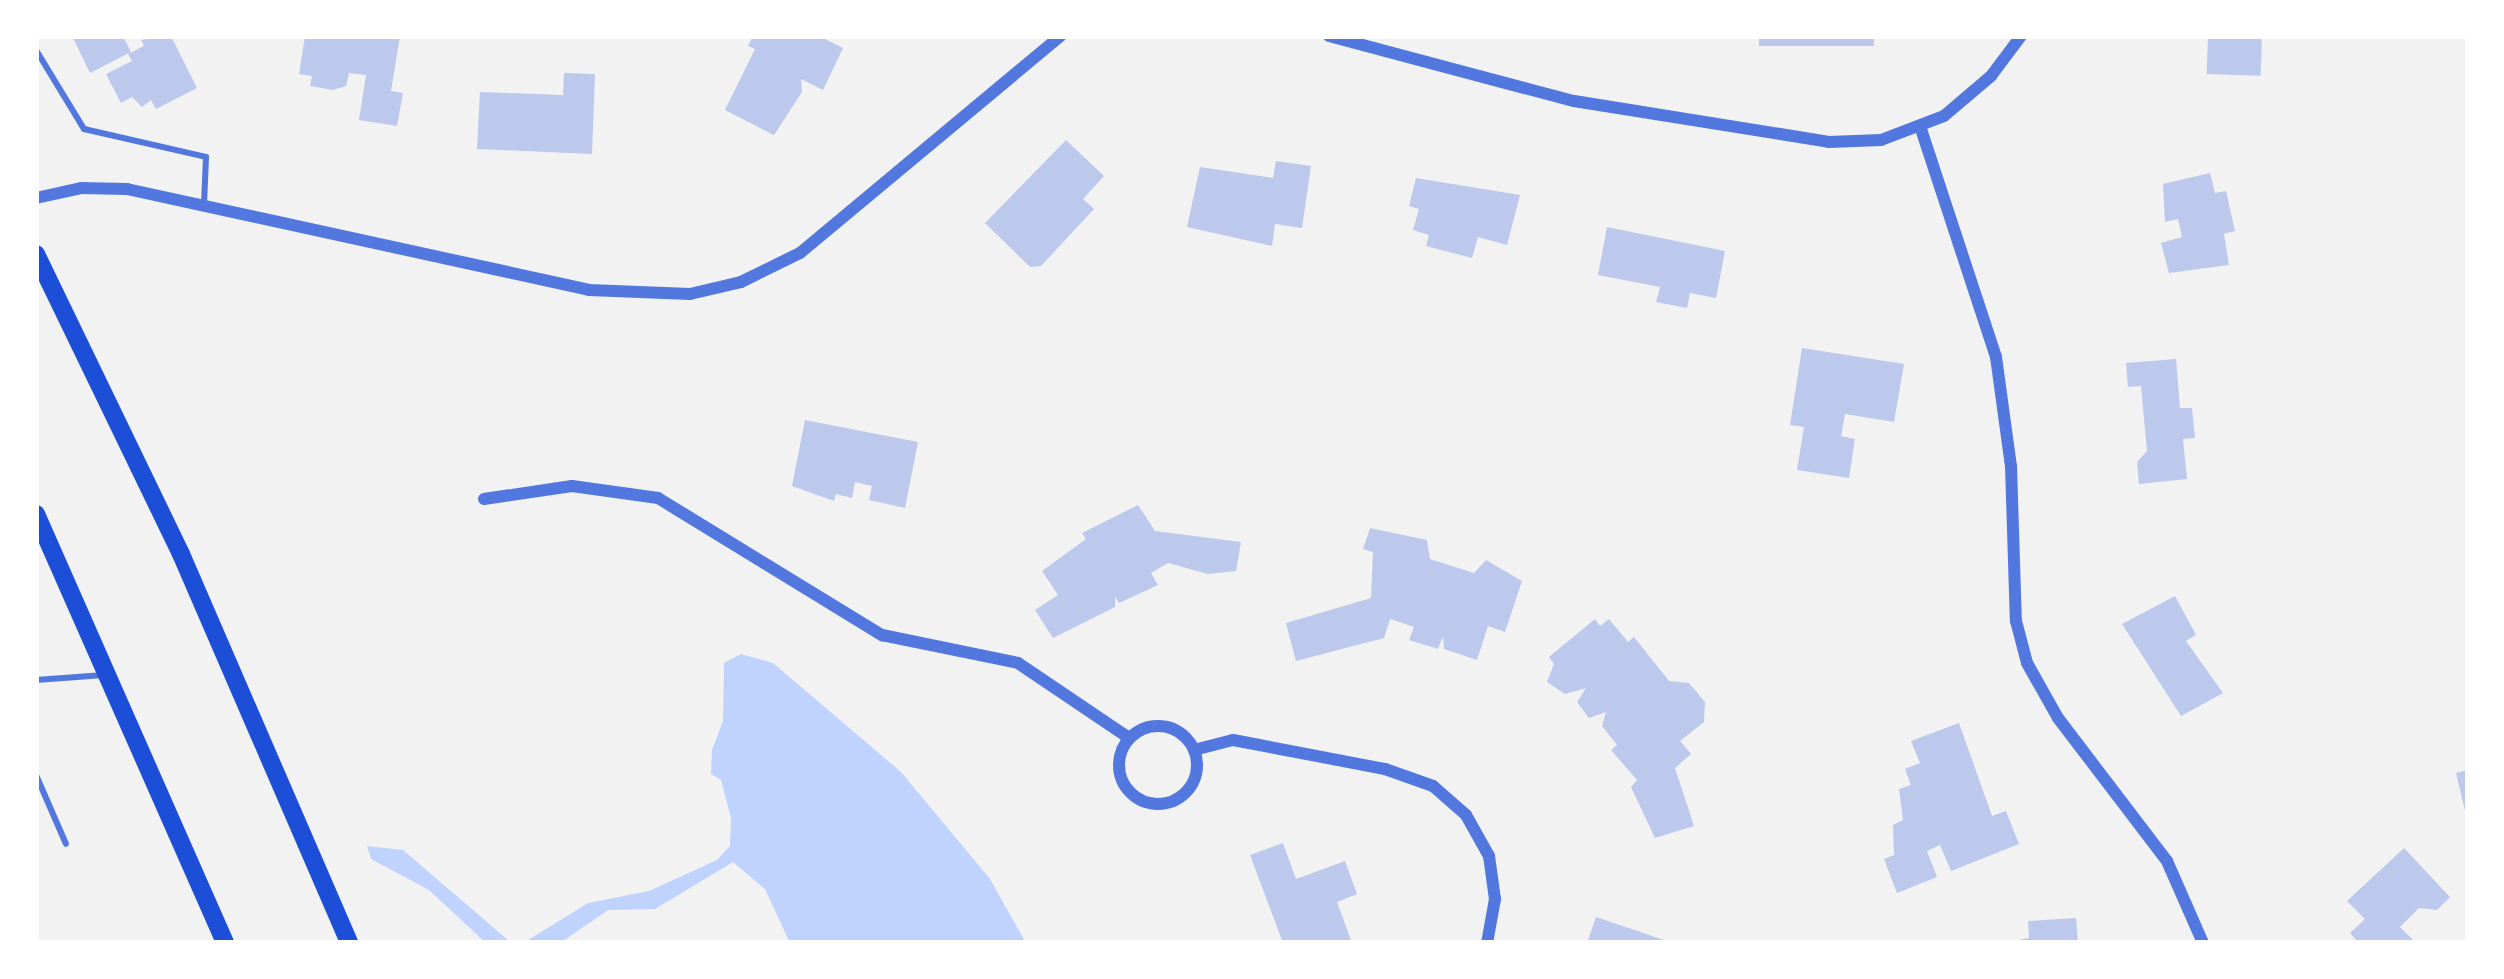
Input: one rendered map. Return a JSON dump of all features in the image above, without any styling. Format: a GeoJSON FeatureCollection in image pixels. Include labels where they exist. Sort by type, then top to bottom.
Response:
{"type":"FeatureCollection","features":[{"type":"Feature","properties":{"kind":"main road"},"geometry":{"type":"LineString","coordinates":[[36,254],[181,554],[349,943]]}},
{"type":"Feature","properties":{"kind":"main road"},"geometry":{"type":"LineString","coordinates":[[36,514],[111,673],[225,943]]}},
{"type":"Feature","properties":{"kind":"street"},"geometry":{"type":"LineString","coordinates":[[36,198],[80,188],[127,189],[589,290],[644,297],[703,292],[800,253],[1060,36]]}},
{"type":"Feature","properties":{"kind":"street"},"geometry":{"type":"LineString","coordinates":[[1329,36],[1513,87],[1696,125],[1829,142],[1921,129],[1978,89],[2020,36]]}},
{"type":"Feature","properties":{"kind":"street"},"geometry":{"type":"LineString","coordinates":[[1921,129],[1996,357],[2026,664],[2058,718],[2168,861],[2204,943]]}},
{"type":"Feature","properties":{"kind":"street"},"geometry":{"type":"LineString","coordinates":[[484,499],[572,486],[658,498],[881,635],[1018,663],[1129,738]]}},
{"type":"Feature","properties":{"kind":"street"},"geometry":{"type":"LineString","coordinates":[[1159,725],[1180,733],[1194,750],[1191,785],[1174,800],[1150,803],[1130,792],[1119,771],[1129,738],[1159,725]]}},
{"type":"Feature","properties":{"kind":"street"},"geometry":{"type":"LineString","coordinates":[[1194,750],[1233,740],[1404,773],[1441,792],[1489,856],[1495,899],[1487,943]]}},
{"type":"Feature","properties":{"kind":"lane"},"geometry":{"type":"LineString","coordinates":[[36,50],[84,130],[206,158],[204,205]]}},
{"type":"Feature","properties":{"kind":"lane"},"geometry":{"type":"LineString","coordinates":[[36,680],[111,673]]}},
{"type":"Feature","properties":{"kind":"lane"},"geometry":{"type":"LineString","coordinates":[[36,775],[66,844]]}},
{"type":"Feature","properties":{"kind":"water"},"geometry":{"type":"Polygon","coordinates":[[[741,654],[773,663],[901,772],[990,879],[1026,943],[790,943],[765,889],[733,862],[655,909],[608,910],[560,943],[486,943],[429,890],[371,859],[367,846],[403,850],[508,940],[525,942],[588,903],[649,891],[717,860],[730,846],[731,818],[721,780],[711,774],[712,750],[723,721],[724,663],[741,654]]]}},
{"type":"Feature","properties":{"kind":"building"},"geometry":{"type":"Polygon","coordinates":[[[72,36],[123,36],[131,52],[90,73],[72,36]]]}},
{"type":"Feature","properties":{"kind":"building"},"geometry":{"type":"Polygon","coordinates":[[[171,36],[197,88],[156,109],[151,100],[142,107],[132,97],[121,103],[106,74],[132,61],[128,54],[144,46],[141,40],[171,36]]]}},
{"type":"Feature","properties":{"kind":"building"},"geometry":{"type":"Polygon","coordinates":[[[305,36],[400,36],[391,91],[403,93],[397,126],[359,120],[366,75],[349,73],[346,86],[333,90],[310,86],[312,76],[299,74],[305,36]]]}},
{"type":"Feature","properties":{"kind":"building"},"geometry":{"type":"Polygon","coordinates":[[[753,36],[819,36],[843,48],[823,90],[801,79],[802,92],[774,135],[725,110],[755,49],[748,46],[753,36]]]}},
{"type":"Feature","properties":{"kind":"building"},"geometry":{"type":"Polygon","coordinates":[[[1759,36],[1874,36],[1874,46],[1759,46],[1759,36]]]}},
{"type":"Feature","properties":{"kind":"building"},"geometry":{"type":"Polygon","coordinates":[[[2208,36],[2262,38],[2261,76],[2207,74],[2208,36]]]}},
{"type":"Feature","properties":{"kind":"building"},"geometry":{"type":"Polygon","coordinates":[[[564,73],[595,74],[592,154],[477,149],[480,92],[563,95],[564,73]]]}},
{"type":"Feature","properties":{"kind":"building"},"geometry":{"type":"Polygon","coordinates":[[[1066,140],[1104,176],[1083,199],[1094,209],[1041,266],[1030,267],[985,223],[1066,140]]]}},
{"type":"Feature","properties":{"kind":"building"},"geometry":{"type":"Polygon","coordinates":[[[1276,161],[1311,166],[1302,228],[1275,224],[1272,246],[1187,227],[1200,167],[1273,178],[1276,161]]]}},
{"type":"Feature","properties":{"kind":"building"},"geometry":{"type":"Polygon","coordinates":[[[2210,173],[2215,193],[2226,191],[2235,231],[2224,234],[2229,265],[2169,273],[2161,243],[2182,237],[2178,219],[2165,222],[2163,184],[2210,173]]]}},
{"type":"Feature","properties":{"kind":"building"},"geometry":{"type":"Polygon","coordinates":[[[1416,178],[1520,195],[1507,245],[1478,237],[1472,258],[1426,246],[1429,235],[1413,230],[1419,209],[1409,206],[1416,178]]]}},
{"type":"Feature","properties":{"kind":"building"},"geometry":{"type":"Polygon","coordinates":[[[1607,227],[1725,251],[1716,298],[1690,293],[1687,308],[1656,302],[1660,287],[1598,275],[1607,227]]]}},
{"type":"Feature","properties":{"kind":"building"},"geometry":{"type":"Polygon","coordinates":[[[1802,348],[1904,364],[1894,422],[1845,414],[1841,436],[1855,439],[1849,478],[1797,470],[1804,427],[1790,425],[1802,348]]]}},
{"type":"Feature","properties":{"kind":"building"},"geometry":{"type":"Polygon","coordinates":[[[2176,359],[2180,408],[2192,408],[2195,438],[2183,439],[2187,479],[2139,484],[2137,462],[2147,451],[2141,386],[2128,387],[2126,363],[2176,359]]]}},
{"type":"Feature","properties":{"kind":"building"},"geometry":{"type":"Polygon","coordinates":[[[805,420],[918,442],[905,508],[869,500],[872,486],[855,482],[852,498],[836,494],[834,501],[792,486],[805,420]]]}},
{"type":"Feature","properties":{"kind":"building"},"geometry":{"type":"Polygon","coordinates":[[[1138,505],[1155,531],[1241,542],[1236,571],[1208,574],[1168,563],[1151,573],[1158,585],[1119,603],[1115,597],[1115,607],[1053,638],[1035,610],[1058,595],[1042,571],[1086,539],[1082,533],[1138,505]]]}},
{"type":"Feature","properties":{"kind":"building"},"geometry":{"type":"Polygon","coordinates":[[[1370,528],[1427,540],[1430,559],[1474,573],[1486,560],[1522,581],[1505,632],[1488,626],[1477,660],[1444,649],[1443,636],[1438,649],[1409,640],[1414,627],[1390,619],[1384,638],[1296,661],[1286,623],[1371,598],[1373,552],[1363,549],[1370,528]]]}},
{"type":"Feature","properties":{"kind":"building"},"geometry":{"type":"Polygon","coordinates":[[[2175,596],[2196,635],[2186,641],[2223,693],[2181,716],[2122,624],[2175,596]]]}},
{"type":"Feature","properties":{"kind":"building"},"geometry":{"type":"Polygon","coordinates":[[[1595,619],[1600,626],[1609,619],[1628,642],[1634,637],[1669,681],[1689,683],[1705,702],[1704,722],[1680,741],[1691,754],[1675,768],[1694,826],[1655,838],[1631,787],[1637,780],[1611,750],[1617,745],[1602,726],[1606,712],[1589,718],[1577,702],[1586,688],[1565,694],[1547,682],[1554,664],[1549,657],[1595,619]]]}},
{"type":"Feature","properties":{"kind":"building"},"geometry":{"type":"Polygon","coordinates":[[[1959,723],[1992,816],[2006,811],[2019,844],[1951,871],[1940,845],[1927,851],[1937,877],[1897,893],[1884,859],[1894,855],[1893,825],[1903,820],[1899,789],[1911,785],[1905,769],[1920,763],[1911,741],[1959,723]]]}},
{"type":"Feature","properties":{"kind":"building"},"geometry":{"type":"Polygon","coordinates":[[[2468,770],[2468,814],[2466,815],[2456,773],[2468,770]]]}},
{"type":"Feature","properties":{"kind":"building"},"geometry":{"type":"Polygon","coordinates":[[[1283,843],[1296,879],[1345,861],[1357,894],[1337,902],[1352,943],[1283,943],[1250,855],[1283,843]]]}},
{"type":"Feature","properties":{"kind":"building"},"geometry":{"type":"Polygon","coordinates":[[[2404,848],[2450,897],[2437,910],[2419,908],[2400,927],[2416,943],[2359,943],[2350,933],[2365,919],[2347,901],[2404,848]]]}},
{"type":"Feature","properties":{"kind":"building"},"geometry":{"type":"Polygon","coordinates":[[[1596,917],[1670,942],[1670,943],[1587,943],[1596,917]]]}},
{"type":"Feature","properties":{"kind":"building"},"geometry":{"type":"Polygon","coordinates":[[[2076,918],[2078,943],[2003,943],[2029,938],[2028,921],[2076,918]]]}}]}
